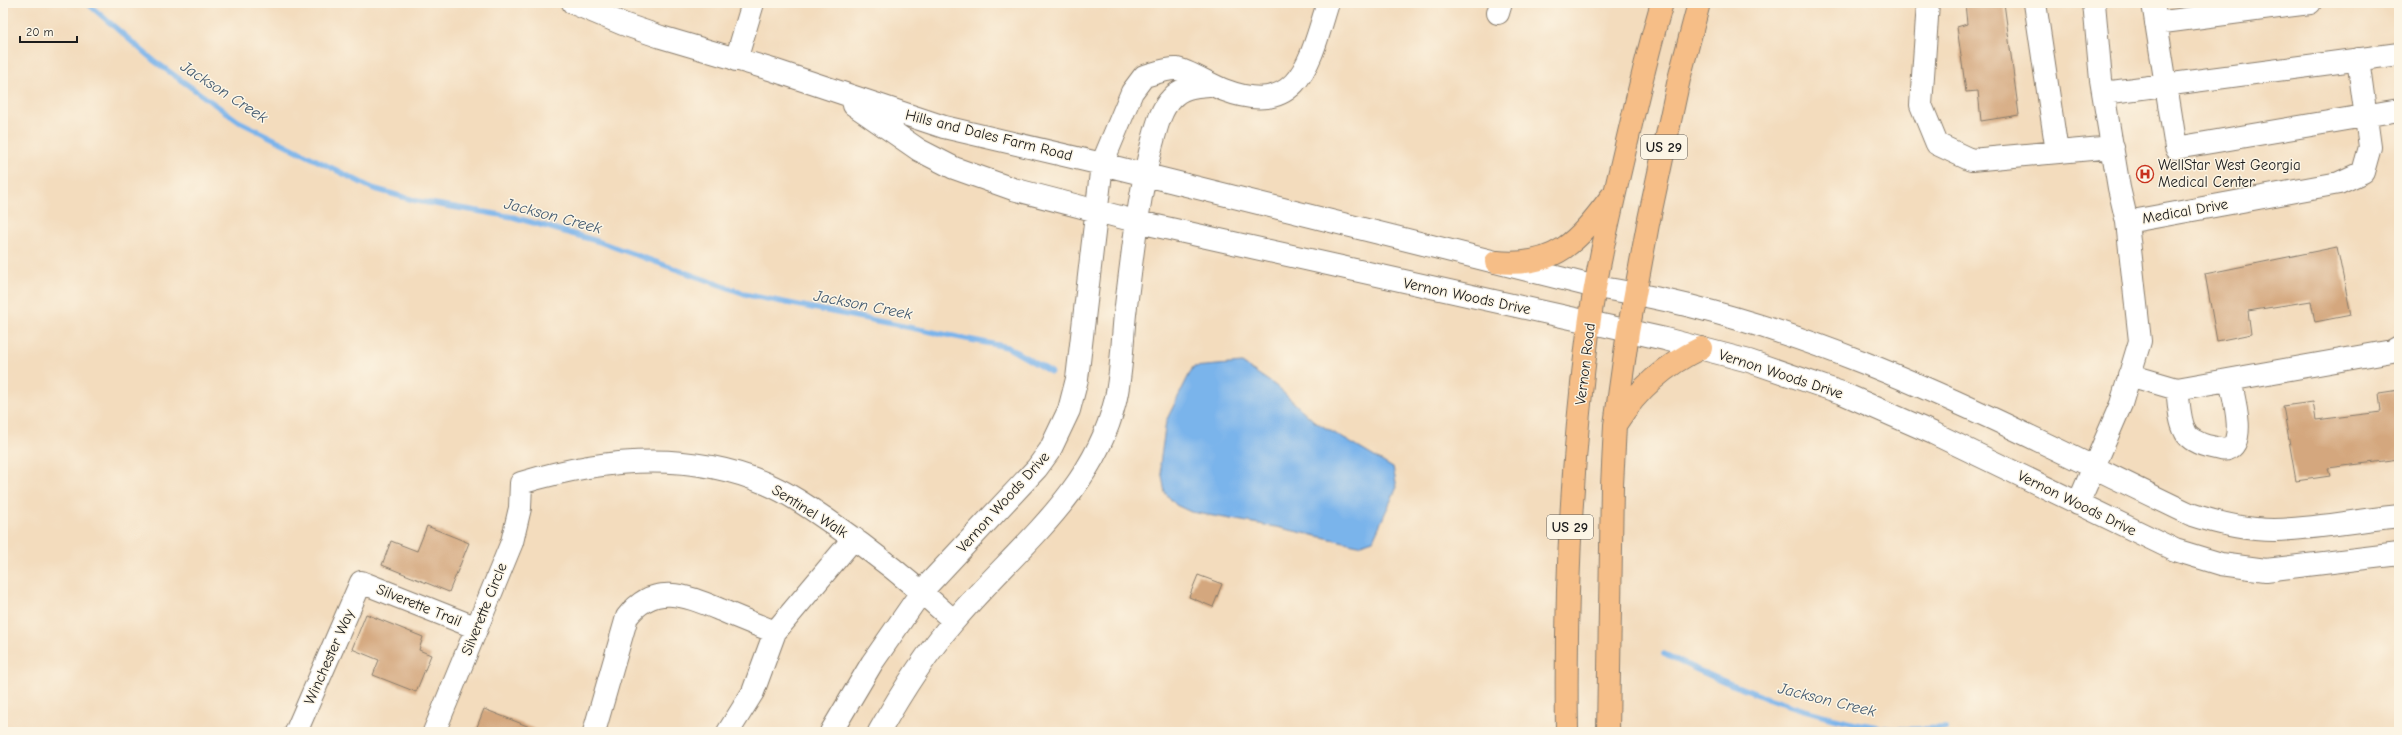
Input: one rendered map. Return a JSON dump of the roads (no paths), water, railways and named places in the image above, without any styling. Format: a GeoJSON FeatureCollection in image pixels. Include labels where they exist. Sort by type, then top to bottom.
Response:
{"type":"FeatureCollection","features":[{"type":"Feature","properties":{"kind":"main road","name":"US 29"},"geometry":{"type":"LineString","coordinates":[[1608,732],[1612,486],[1615,425],[1628,332],[1662,155],[1699,3]]}},
{"type":"Feature","properties":{"kind":"main road","name":"Vernon Road"},"geometry":{"type":"LineString","coordinates":[[1567,732],[1568,582],[1578,415],[1590,323],[1614,193],[1658,6]]}},
{"type":"Feature","properties":{"kind":"main road"},"geometry":{"type":"LineString","coordinates":[[1496,262],[1527,262],[1557,253],[1578,239],[1587,230],[1614,193]]}},
{"type":"Feature","properties":{"kind":"main road"},"geometry":{"type":"LineString","coordinates":[[1615,425],[1628,405],[1656,376],[1685,356],[1701,348]]}},
{"type":"Feature","properties":{"kind":"street","name":"Hills and Dales Farm Road"},"geometry":{"type":"LineString","coordinates":[[573,3],[623,24],[831,89],[944,127],[1102,164]]}},
{"type":"Feature","properties":{"kind":"street"},"geometry":{"type":"LineString","coordinates":[[736,60],[753,3]]}},
{"type":"Feature","properties":{"kind":"street","name":"Vernon Woods Drive"},"geometry":{"type":"LineString","coordinates":[[831,732],[872,663],[922,592],[1037,468],[1061,431],[1069,410],[1077,379],[1102,164],[1132,92],[1144,76],[1177,69],[1209,85],[1237,95],[1268,99],[1289,89],[1304,73],[1328,3]]}},
{"type":"Feature","properties":{"kind":"street"},"geometry":{"type":"LineString","coordinates":[[1928,3],[1921,105],[1937,144],[1971,160],[2113,147]]}},
{"type":"Feature","properties":{"kind":"street"},"geometry":{"type":"LineString","coordinates":[[2035,3],[2057,152]]}},
{"type":"Feature","properties":{"kind":"street","name":"Medical Drive"},"geometry":{"type":"LineString","coordinates":[[2078,504],[2095,468],[2121,404],[2140,341],[2128,222],[2104,93],[2094,3]]}},
{"type":"Feature","properties":{"kind":"street"},"geometry":{"type":"LineString","coordinates":[[2310,3],[2154,13],[2176,148],[2366,114],[2399,110]]}},
{"type":"Feature","properties":{"kind":"street"},"geometry":{"type":"LineString","coordinates":[[2104,93],[2399,54]]}},
{"type":"Feature","properties":{"kind":"street","name":"Medical Drive"},"geometry":{"type":"LineString","coordinates":[[2128,222],[2339,183],[2363,172],[2370,147],[2358,59]]}},
{"type":"Feature","properties":{"kind":"street"},"geometry":{"type":"LineString","coordinates":[[879,732],[927,655],[954,621],[1069,496],[1088,467],[1101,443],[1115,403],[1119,382],[1125,315],[1139,222],[1144,175],[1158,123],[1171,99],[1187,87],[1209,85]]}},
{"type":"Feature","properties":{"kind":"street","name":"Hills and Dales Farm Road"},"geometry":{"type":"LineString","coordinates":[[831,89],[919,150],[954,168],[1013,189],[1139,222]]}},
{"type":"Feature","properties":{"kind":"street"},"geometry":{"type":"LineString","coordinates":[[1102,164],[1596,287],[1636,293],[1708,309],[1797,336],[1867,362],[1950,398],[2190,514],[2236,527],[2275,530],[2399,516]]}},
{"type":"Feature","properties":{"kind":"street","name":"Vernon Woods Drive"},"geometry":{"type":"LineString","coordinates":[[1139,222],[1701,348],[1796,376],[1842,393],[1926,430],[2175,550],[2198,558],[2243,568],[2266,570],[2399,554]]}},
{"type":"Feature","properties":{"kind":"street"},"geometry":{"type":"LineString","coordinates":[[2129,375],[2177,389],[2392,351],[2399,347]]}},
{"type":"Feature","properties":{"kind":"street"},"geometry":{"type":"LineString","coordinates":[[2177,389],[2185,431],[2190,438],[2204,445],[2227,450],[2233,446],[2236,441],[2239,427],[2230,380]]}},
{"type":"Feature","properties":{"kind":"street","name":"Sentinel Walk"},"geometry":{"type":"LineString","coordinates":[[521,483],[576,468],[611,463],[660,462],[716,468],[766,484],[790,495],[854,538],[922,592],[954,621]]}},
{"type":"Feature","properties":{"kind":"street","name":"Silverette Circle"},"geometry":{"type":"LineString","coordinates":[[434,732],[512,542],[520,508],[521,483]]}},
{"type":"Feature","properties":{"kind":"street"},"geometry":{"type":"LineString","coordinates":[[728,732],[753,692],[775,632],[854,538]]}},
{"type":"Feature","properties":{"kind":"street","name":"Silverette Trail"},"geometry":{"type":"LineString","coordinates":[[361,582],[477,628]]}},
{"type":"Feature","properties":{"kind":"street","name":"Winchester Way"},"geometry":{"type":"LineString","coordinates":[[296,732],[361,582]]}},
{"type":"Feature","properties":{"kind":"street"},"geometry":{"type":"LineString","coordinates":[[594,732],[627,617],[646,600],[663,595],[685,597],[775,632]]}},
{"type":"Feature","properties":{"kind":"water"},"geometry":{"type":"Polygon","coordinates":[[[1242,363],[1276,386],[1314,421],[1393,468],[1397,487],[1373,540],[1358,545],[1276,527],[1191,512],[1176,505],[1165,493],[1160,464],[1166,421],[1193,367],[1242,363]]]}},
{"type":"Feature","properties":{"kind":"waterway","name":"Jackson Creek"},"geometry":{"type":"LineString","coordinates":[[87,3],[153,60],[238,121],[372,188],[417,201],[513,217],[597,241],[748,295],[1007,347],[1051,372]]}},
{"type":"Feature","properties":{"kind":"waterway","name":"Jackson Creek"},"geometry":{"type":"LineString","coordinates":[[1664,654],[1744,689],[1826,716],[1891,729],[1945,728]]}},
{"type":"Feature","properties":{"kind":"place","name":"WellStar West Georgia Medical Center"},"geometry":{"type":"Point","coordinates":[2145,174]}}]}
